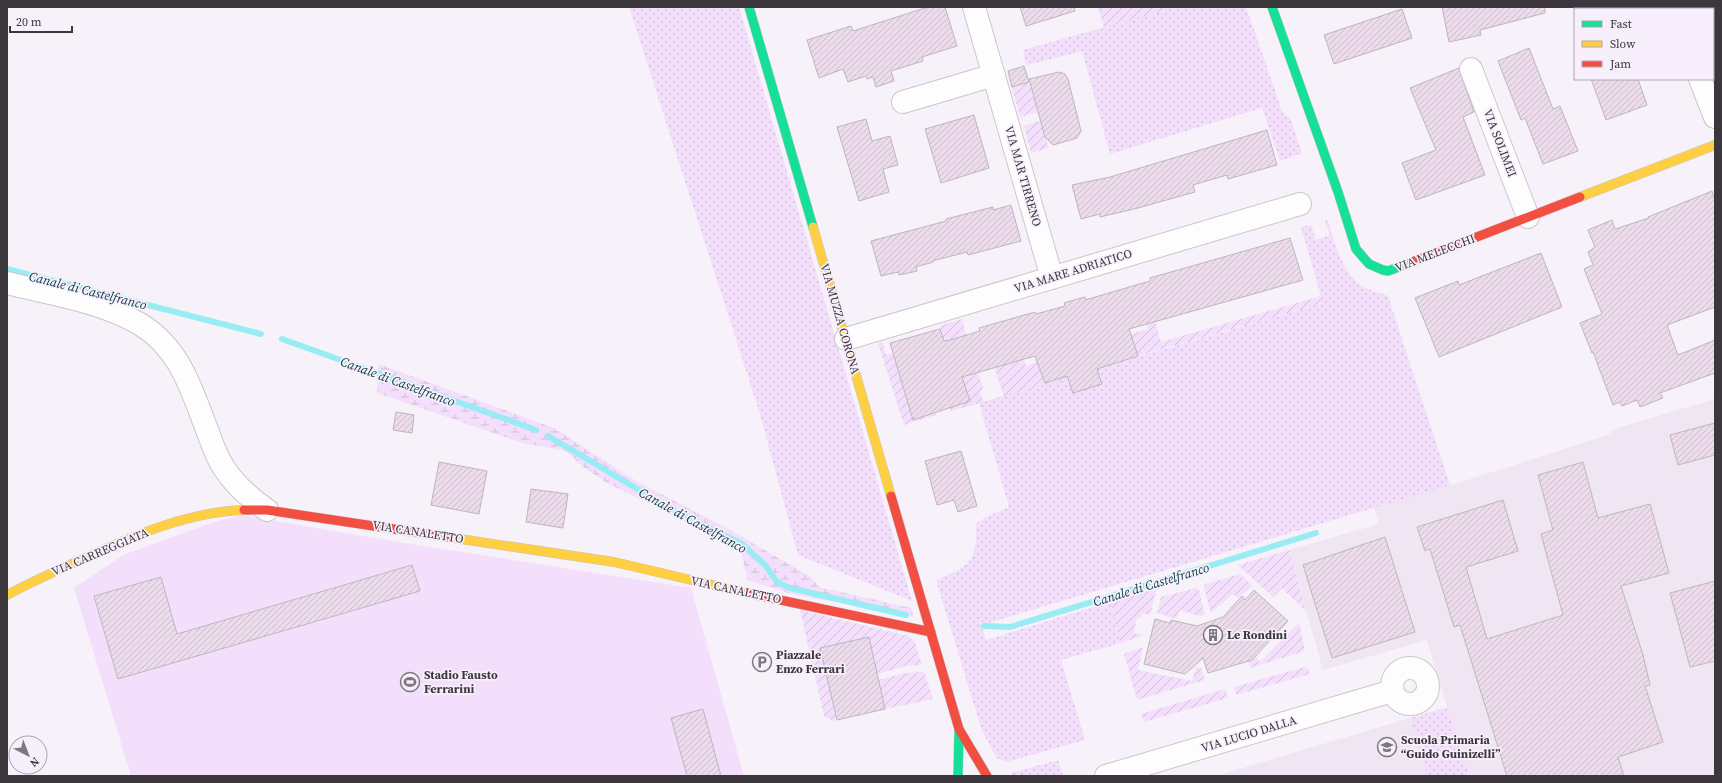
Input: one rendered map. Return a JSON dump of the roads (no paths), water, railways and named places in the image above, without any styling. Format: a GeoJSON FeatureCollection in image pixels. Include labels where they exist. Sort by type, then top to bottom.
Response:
{"type":"FeatureCollection","features":[{"type":"Feature","properties":{"kind":"street","name":"VIA MUZZA CORONA"},"geometry":{"type":"LineString","coordinates":[[749,7],[959,729]]}},
{"type":"Feature","properties":{"kind":"street","name":"VIA MAR TIRRENO"},"geometry":{"type":"LineString","coordinates":[[974,7],[1052,278]]}},
{"type":"Feature","properties":{"kind":"street","name":"VIA MELECCHI"},"geometry":{"type":"LineString","coordinates":[[1272,7],[1326,155],[1356,249],[1369,265],[1378,270],[1388,271],[1715,145]]}},
{"type":"Feature","properties":{"kind":"street","name":"VIA SOLIMEI"},"geometry":{"type":"LineString","coordinates":[[1471,69],[1528,217]]}},
{"type":"Feature","properties":{"kind":"street"},"geometry":{"type":"LineString","coordinates":[[903,102],[994,75]]}},
{"type":"Feature","properties":{"kind":"street"},"geometry":{"type":"LineString","coordinates":[[1700,80],[1715,117]]}},
{"type":"Feature","properties":{"kind":"street","name":"VIA MARE ADRIATICO"},"geometry":{"type":"LineString","coordinates":[[846,339],[1300,204]]}},
{"type":"Feature","properties":{"kind":"street","name":"VIA CANALETTO"},"geometry":{"type":"LineString","coordinates":[[7,283],[99,306],[121,314],[141,325],[156,336],[181,365],[224,468],[251,499],[267,510],[614,562],[719,587],[931,632]]}},
{"type":"Feature","properties":{"kind":"street","name":"VIA CARREGGIATA"},"geometry":{"type":"LineString","coordinates":[[7,595],[138,533],[219,511],[243,508],[267,510]]}},
{"type":"Feature","properties":{"kind":"street","name":"VIA LUCIO DALLA"},"geometry":{"type":"LineString","coordinates":[[1106,776],[1392,691]]}},
{"type":"Feature","properties":{"kind":"street"},"geometry":{"type":"LineString","coordinates":[[958,776],[959,729]]}},
{"type":"Feature","properties":{"kind":"street"},"geometry":{"type":"LineString","coordinates":[[959,729],[987,776]]}},
{"type":"Feature","properties":{"kind":"waterway","name":"Canale di Castelfranco"},"geometry":{"type":"LineString","coordinates":[[7,269],[261,334]]}},
{"type":"Feature","properties":{"kind":"waterway","name":"Canale di Castelfranco"},"geometry":{"type":"LineString","coordinates":[[282,339],[536,430]]}},
{"type":"Feature","properties":{"kind":"waterway","name":"Canale di Castelfranco"},"geometry":{"type":"LineString","coordinates":[[548,436],[678,513],[742,544],[765,565],[777,582],[790,588],[906,615]]}},
{"type":"Feature","properties":{"kind":"waterway","name":"Canale di Castelfranco"},"geometry":{"type":"LineString","coordinates":[[984,626],[1010,627],[1316,533]]}},
{"type":"Feature","properties":{"kind":"place","name":"Le Rondini"},"geometry":{"type":"Point","coordinates":[1213,635]}},
{"type":"Feature","properties":{"kind":"place","name":"Piazzale Enzo Ferrari"},"geometry":{"type":"Point","coordinates":[762,662]}},
{"type":"Feature","properties":{"kind":"place","name":"Stadio Fausto Ferrarini"},"geometry":{"type":"Point","coordinates":[410,682]}},
{"type":"Feature","properties":{"kind":"place","name":"Scuola Primaria “Guido Guinizelli”"},"geometry":{"type":"Point","coordinates":[1387,747]}}]}
